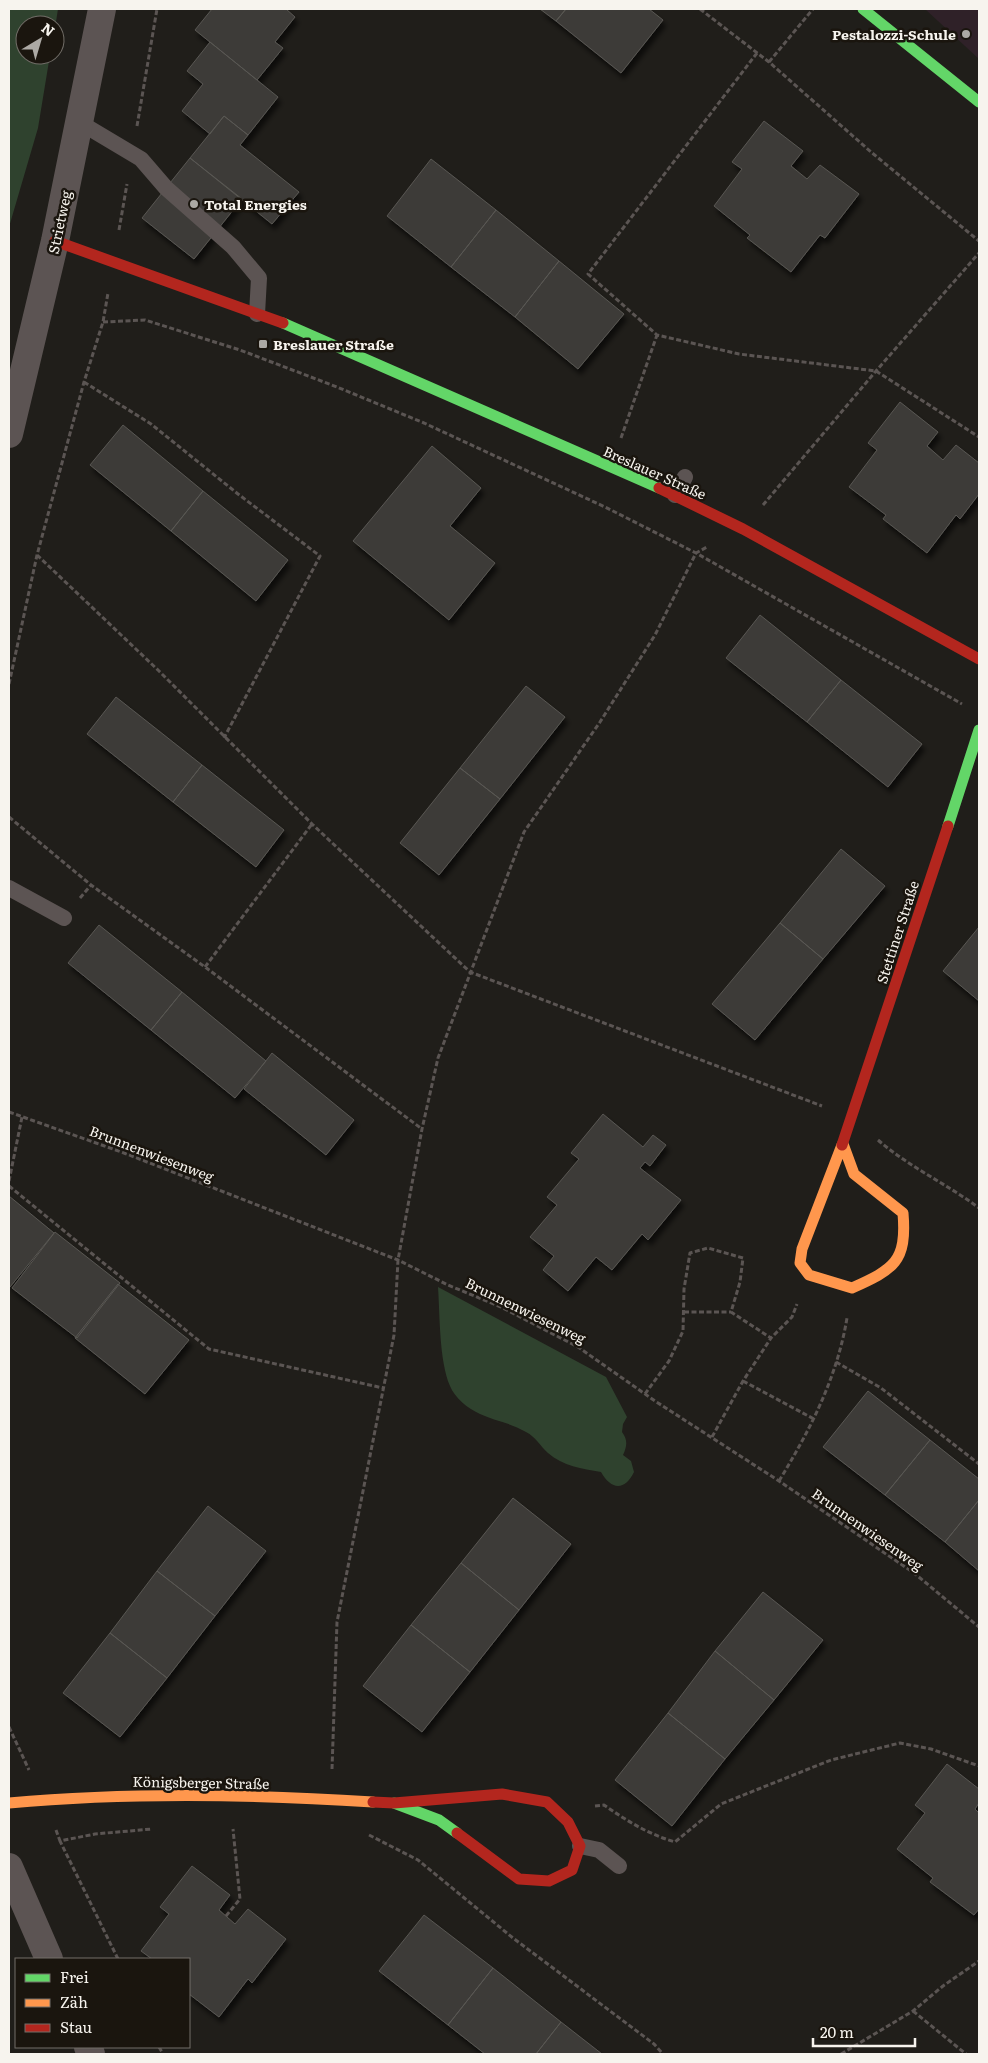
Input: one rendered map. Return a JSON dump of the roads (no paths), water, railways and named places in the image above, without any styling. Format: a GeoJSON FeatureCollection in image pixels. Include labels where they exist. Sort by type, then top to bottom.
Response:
{"type":"FeatureCollection","features":[{"type":"Feature","properties":{"kind":"street","name":"Strietweg"},"geometry":{"type":"LineString","coordinates":[[9,434],[55,241],[102,9]]}},
{"type":"Feature","properties":{"kind":"street"},"geometry":{"type":"LineString","coordinates":[[863,9],[979,102]]}},
{"type":"Feature","properties":{"kind":"street","name":"Breslauer Straße"},"geometry":{"type":"LineString","coordinates":[[55,241],[309,333],[610,468],[675,495],[743,529],[979,660]]}},
{"type":"Feature","properties":{"kind":"street","name":"Stettiner Straße"},"geometry":{"type":"LineString","coordinates":[[843,1144],[854,1174],[903,1213],[906,1235],[899,1259],[885,1273],[852,1288],[809,1275],[800,1263],[802,1249],[843,1144],[979,730]]}},
{"type":"Feature","properties":{"kind":"street","name":"Königsberger Straße"},"geometry":{"type":"LineString","coordinates":[[9,1803],[139,1795],[331,1799],[394,1804],[502,1794],[547,1802],[568,1822],[580,1846],[572,1870],[549,1881],[519,1879],[439,1820],[394,1804]]}},
{"type":"Feature","properties":{"kind":"street"},"geometry":{"type":"LineString","coordinates":[[9,1867],[49,1958]]}},
{"type":"Feature","properties":{"kind":"lane"},"geometry":{"type":"LineString","coordinates":[[79,122],[141,159],[166,188],[233,247],[258,278],[257,314]]}},
{"type":"Feature","properties":{"kind":"lane"},"geometry":{"type":"LineString","coordinates":[[675,495],[685,477]]}},
{"type":"Feature","properties":{"kind":"lane"},"geometry":{"type":"LineString","coordinates":[[9,888],[64,918]]}},
{"type":"Feature","properties":{"kind":"lane"},"geometry":{"type":"LineString","coordinates":[[580,1846],[599,1850],[620,1866]]}},
{"type":"Feature","properties":{"kind":"place","name":"Pestalozzi-Schule"},"geometry":{"type":"Point","coordinates":[966,34]}},
{"type":"Feature","properties":{"kind":"place","name":"Total Energies"},"geometry":{"type":"Point","coordinates":[194,204]}},
{"type":"Feature","properties":{"kind":"place","name":"Breslauer Straße"},"geometry":{"type":"Point","coordinates":[263,344]}}]}
